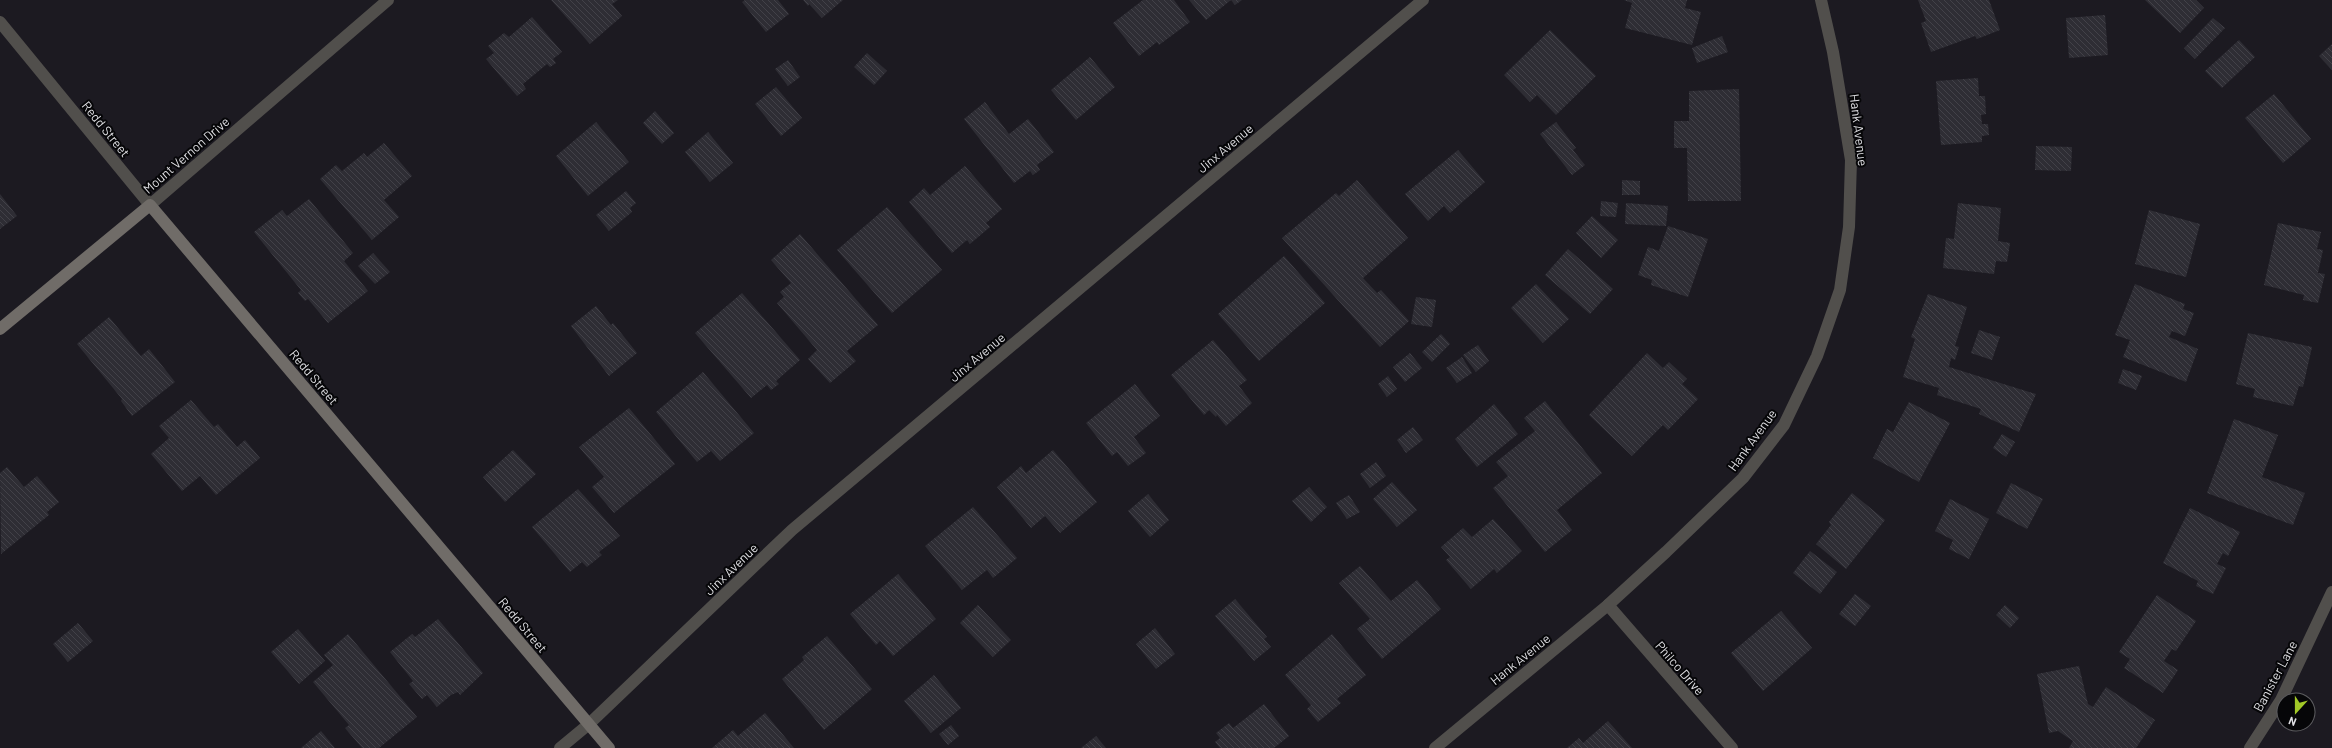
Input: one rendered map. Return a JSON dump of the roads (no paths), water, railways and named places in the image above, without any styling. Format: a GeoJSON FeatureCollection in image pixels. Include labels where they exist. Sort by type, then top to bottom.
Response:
{"type":"FeatureCollection","features":[{"type":"Feature","properties":{"kind":"street","name":"Mount Vernon Drive"},"geometry":{"type":"LineString","coordinates":[[0,329],[150,205],[388,0]]}},
{"type":"Feature","properties":{"kind":"street","name":"Jinx Avenue"},"geometry":{"type":"LineString","coordinates":[[560,748],[589,724],[792,530],[1423,0]]}},
{"type":"Feature","properties":{"kind":"street","name":"Hank Avenue"},"geometry":{"type":"LineString","coordinates":[[1435,748],[1608,605],[1744,478],[1784,425],[1817,356],[1840,290],[1849,227],[1851,160],[1833,52],[1821,0]]}},
{"type":"Feature","properties":{"kind":"street","name":"Redd Street"},"geometry":{"type":"LineString","coordinates":[[0,22],[150,205],[609,748]]}},
{"type":"Feature","properties":{"kind":"street","name":"Banister Lane"},"geometry":{"type":"LineString","coordinates":[[2250,748],[2282,700],[2332,592]]}},
{"type":"Feature","properties":{"kind":"street","name":"Philco Drive"},"geometry":{"type":"LineString","coordinates":[[1608,605],[1732,748]]}}]}
